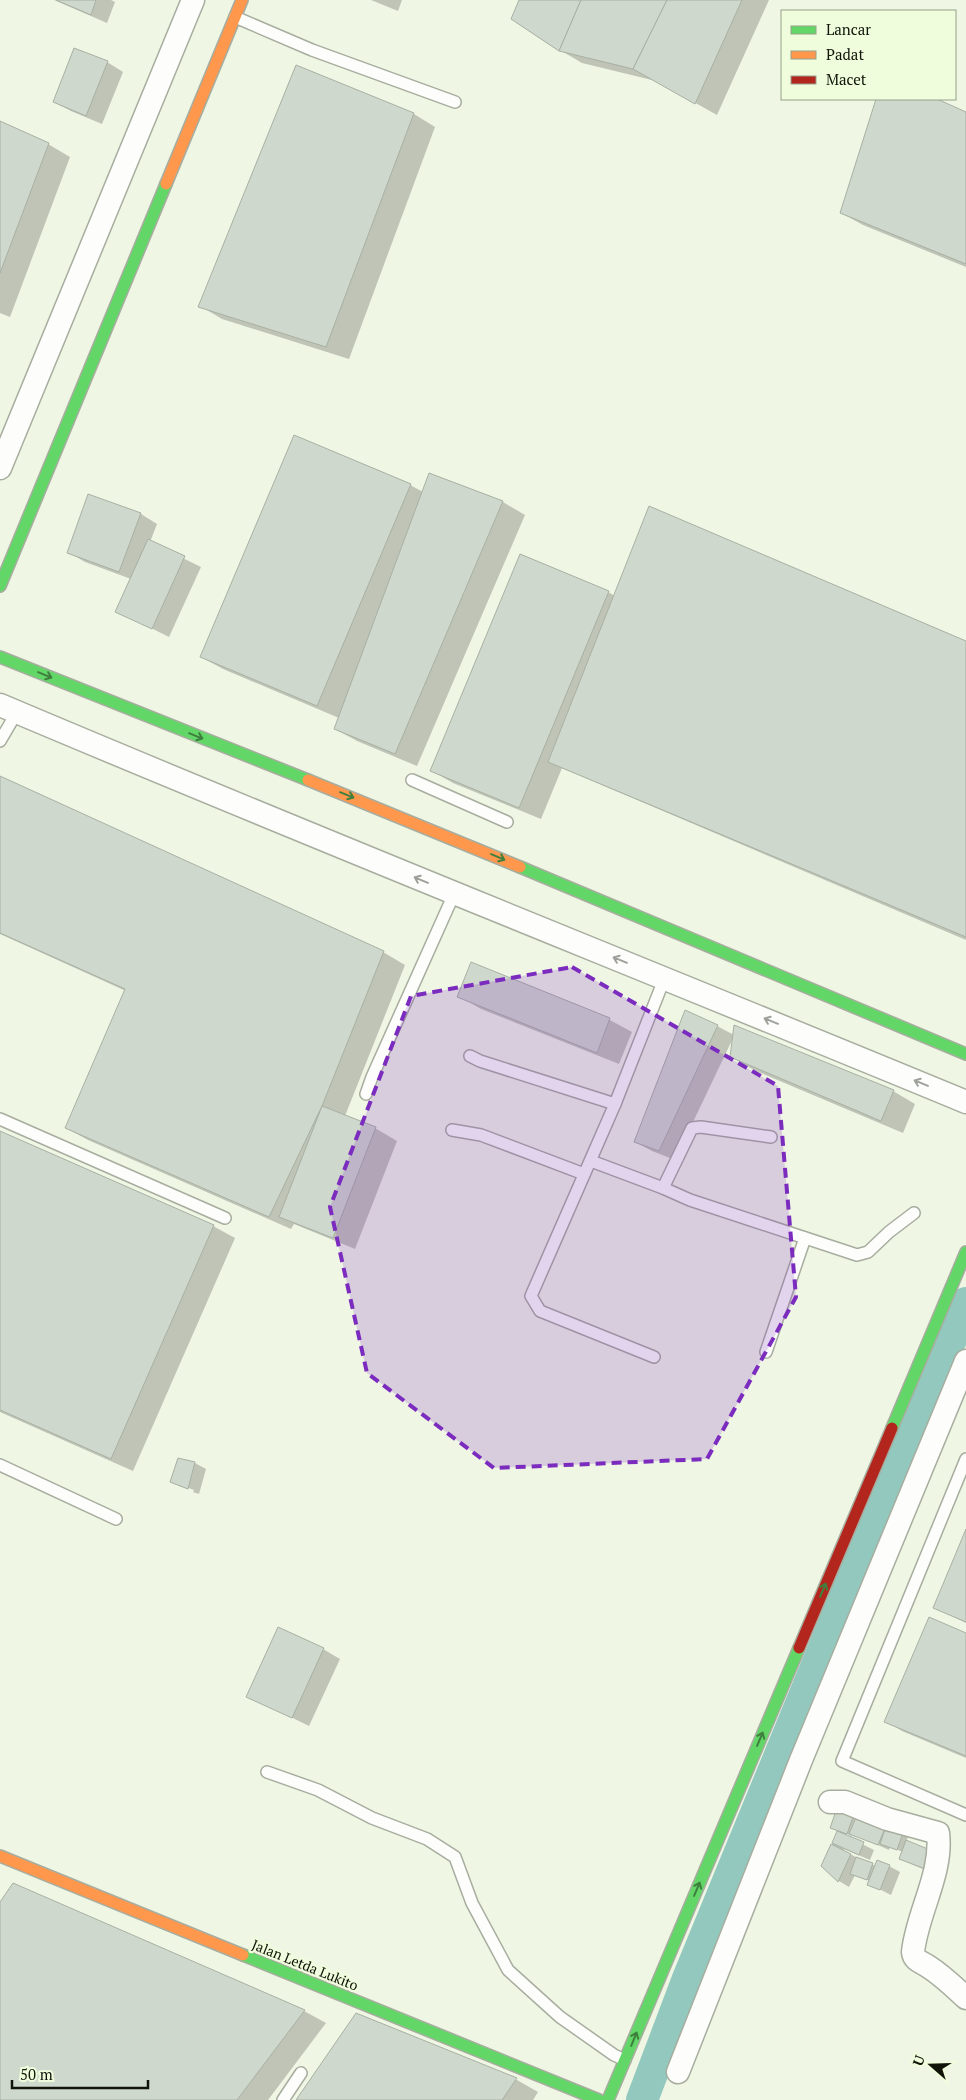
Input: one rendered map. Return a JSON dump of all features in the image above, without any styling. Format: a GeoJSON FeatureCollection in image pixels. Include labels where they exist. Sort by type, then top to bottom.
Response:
{"type":"FeatureCollection","features":[{"type":"Feature","properties":{"kind":"street"},"geometry":{"type":"LineString","coordinates":[[0,468],[7,434],[193,0]]}},
{"type":"Feature","properties":{"kind":"street"},"geometry":{"type":"LineString","coordinates":[[0,586],[242,0]]}},
{"type":"Feature","properties":{"kind":"street"},"geometry":{"type":"LineString","coordinates":[[0,657],[396,814],[966,1054]]}},
{"type":"Feature","properties":{"kind":"street"},"geometry":{"type":"LineString","coordinates":[[8,709],[454,894],[665,977],[966,1102]]}},
{"type":"Feature","properties":{"kind":"street"},"geometry":{"type":"LineString","coordinates":[[608,2100],[966,1252]]}},
{"type":"Feature","properties":{"kind":"street"},"geometry":{"type":"LineString","coordinates":[[678,2072],[802,1760],[966,1362]]}},
{"type":"Feature","properties":{"kind":"street"},"geometry":{"type":"LineString","coordinates":[[830,1802],[845,1802],[887,1819],[938,1833],[940,1846],[912,1952],[913,1957],[944,1976],[966,1998]]}},
{"type":"Feature","properties":{"kind":"street","name":"Jalan Letda Lukito"},"geometry":{"type":"LineString","coordinates":[[0,1856],[598,2100]]}},
{"type":"Feature","properties":{"kind":"lane"},"geometry":{"type":"LineString","coordinates":[[235,17],[312,50],[455,102]]}},
{"type":"Feature","properties":{"kind":"lane"},"geometry":{"type":"LineString","coordinates":[[0,741],[8,709]]}},
{"type":"Feature","properties":{"kind":"lane"},"geometry":{"type":"LineString","coordinates":[[412,780],[507,822]]}},
{"type":"Feature","properties":{"kind":"lane"},"geometry":{"type":"LineString","coordinates":[[366,1094],[454,894]]}},
{"type":"Feature","properties":{"kind":"lane"},"geometry":{"type":"LineString","coordinates":[[654,1357],[540,1311],[531,1296],[615,1104],[665,977]]}},
{"type":"Feature","properties":{"kind":"lane"},"geometry":{"type":"LineString","coordinates":[[470,1056],[480,1061],[615,1104]]}},
{"type":"Feature","properties":{"kind":"lane"},"geometry":{"type":"LineString","coordinates":[[0,1119],[225,1218]]}},
{"type":"Feature","properties":{"kind":"lane"},"geometry":{"type":"LineString","coordinates":[[663,1188],[692,1128],[701,1127],[771,1136]]}},
{"type":"Feature","properties":{"kind":"lane"},"geometry":{"type":"LineString","coordinates":[[452,1130],[481,1135],[584,1174]]}},
{"type":"Feature","properties":{"kind":"lane"},"geometry":{"type":"LineString","coordinates":[[591,1161],[690,1200],[856,1255],[868,1252],[889,1232],[914,1213]]}},
{"type":"Feature","properties":{"kind":"lane"},"geometry":{"type":"LineString","coordinates":[[766,1352],[804,1238]]}},
{"type":"Feature","properties":{"kind":"lane"},"geometry":{"type":"LineString","coordinates":[[966,1459],[962,1478],[842,1761],[966,1815]]}},
{"type":"Feature","properties":{"kind":"lane"},"geometry":{"type":"LineString","coordinates":[[0,1466],[116,1519]]}},
{"type":"Feature","properties":{"kind":"lane"},"geometry":{"type":"LineString","coordinates":[[267,1772],[318,1790],[372,1818],[427,1840],[455,1857],[472,1903],[508,1970],[560,2017],[614,2055],[625,2060]]}},
{"type":"Feature","properties":{"kind":"lane"},"geometry":{"type":"LineString","coordinates":[[283,2100],[301,2073]]}},
{"type":"Feature","properties":{"kind":"highlighted area"},"geometry":{"type":"Polygon","coordinates":[[[572,967],[778,1086],[796,1297],[707,1459],[494,1468],[367,1373],[330,1207],[411,996],[572,967]]]}},
{"type":"Feature","properties":{"kind":"building"},"geometry":{"type":"Polygon","coordinates":[[[56,0],[96,0],[91,15],[56,0]]]}},
{"type":"Feature","properties":{"kind":"building"},"geometry":{"type":"Polygon","coordinates":[[[519,0],[581,0],[559,51],[511,19],[519,0]]]}},
{"type":"Feature","properties":{"kind":"building"},"geometry":{"type":"Polygon","coordinates":[[[581,0],[667,0],[633,69],[559,51],[581,0]]]}},
{"type":"Feature","properties":{"kind":"building"},"geometry":{"type":"Polygon","coordinates":[[[667,0],[742,0],[695,104],[633,69],[667,0]]]}},
{"type":"Feature","properties":{"kind":"building"},"geometry":{"type":"Polygon","coordinates":[[[74,48],[108,61],[86,116],[53,102],[74,48]]]}},
{"type":"Feature","properties":{"kind":"building"},"geometry":{"type":"Polygon","coordinates":[[[296,65],[414,113],[326,347],[198,307],[296,65]]]}},
{"type":"Feature","properties":{"kind":"building"},"geometry":{"type":"Polygon","coordinates":[[[876,100],[939,100],[966,112],[966,264],[840,213],[876,100]]]}},
{"type":"Feature","properties":{"kind":"building"},"geometry":{"type":"Polygon","coordinates":[[[0,121],[49,143],[0,273],[0,121]]]}},
{"type":"Feature","properties":{"kind":"building"},"geometry":{"type":"Polygon","coordinates":[[[294,435],[411,484],[317,706],[200,657],[294,435]]]}},
{"type":"Feature","properties":{"kind":"building"},"geometry":{"type":"Polygon","coordinates":[[[429,473],[503,501],[395,754],[334,729],[429,473]]]}},
{"type":"Feature","properties":{"kind":"building"},"geometry":{"type":"Polygon","coordinates":[[[88,494],[141,513],[119,572],[67,553],[88,494]]]}},
{"type":"Feature","properties":{"kind":"building"},"geometry":{"type":"Polygon","coordinates":[[[649,506],[966,641],[966,937],[548,762],[649,506]]]}},
{"type":"Feature","properties":{"kind":"building"},"geometry":{"type":"Polygon","coordinates":[[[148,539],[185,556],[152,629],[115,612],[148,539]]]}},
{"type":"Feature","properties":{"kind":"building"},"geometry":{"type":"Polygon","coordinates":[[[520,554],[609,591],[519,808],[430,771],[520,554]]]}},
{"type":"Feature","properties":{"kind":"building"},"geometry":{"type":"Polygon","coordinates":[[[0,776],[384,951],[322,1106],[269,1217],[65,1128],[125,989],[0,933],[0,776]]]}},
{"type":"Feature","properties":{"kind":"building"},"geometry":{"type":"Polygon","coordinates":[[[471,962],[610,1018],[597,1053],[457,997],[471,962]]]}},
{"type":"Feature","properties":{"kind":"building"},"geometry":{"type":"Polygon","coordinates":[[[685,1010],[718,1025],[659,1151],[634,1142],[685,1010]]]}},
{"type":"Feature","properties":{"kind":"building"},"geometry":{"type":"Polygon","coordinates":[[[734,1025],[894,1090],[881,1121],[730,1057],[734,1025]]]}},
{"type":"Feature","properties":{"kind":"building"},"geometry":{"type":"Polygon","coordinates":[[[322,1106],[376,1127],[333,1238],[279,1217],[322,1106]]]}},
{"type":"Feature","properties":{"kind":"building"},"geometry":{"type":"Polygon","coordinates":[[[0,1131],[214,1225],[111,1459],[0,1410],[0,1131]]]}},
{"type":"Feature","properties":{"kind":"building"},"geometry":{"type":"Polygon","coordinates":[[[178,1458],[195,1462],[188,1489],[170,1482],[178,1458]]]}},
{"type":"Feature","properties":{"kind":"building"},"geometry":{"type":"Polygon","coordinates":[[[966,1529],[966,1622],[933,1608],[966,1529]]]}},
{"type":"Feature","properties":{"kind":"building"},"geometry":{"type":"Polygon","coordinates":[[[929,1617],[966,1633],[966,1756],[884,1722],[929,1617]]]}},
{"type":"Feature","properties":{"kind":"building"},"geometry":{"type":"Polygon","coordinates":[[[278,1627],[324,1648],[292,1718],[246,1697],[278,1627]]]}},
{"type":"Feature","properties":{"kind":"building"},"geometry":{"type":"Polygon","coordinates":[[[836,1811],[853,1817],[847,1834],[830,1828],[836,1811]]]}},
{"type":"Feature","properties":{"kind":"building"},"geometry":{"type":"Polygon","coordinates":[[[857,1815],[886,1826],[878,1845],[849,1834],[857,1815]]]}},
{"type":"Feature","properties":{"kind":"building"},"geometry":{"type":"Polygon","coordinates":[[[886,1826],[903,1833],[897,1850],[880,1844],[886,1826]]]}},
{"type":"Feature","properties":{"kind":"building"},"geometry":{"type":"Polygon","coordinates":[[[837,1831],[864,1842],[859,1855],[832,1843],[837,1831]]]}},
{"type":"Feature","properties":{"kind":"building"},"geometry":{"type":"Polygon","coordinates":[[[906,1840],[935,1852],[928,1870],[899,1859],[906,1840]]]}},
{"type":"Feature","properties":{"kind":"building"},"geometry":{"type":"Polygon","coordinates":[[[831,1844],[851,1854],[838,1882],[821,1866],[831,1844]]]}},
{"type":"Feature","properties":{"kind":"building"},"geometry":{"type":"Polygon","coordinates":[[[856,1857],[873,1863],[867,1880],[850,1874],[856,1857]]]}},
{"type":"Feature","properties":{"kind":"building"},"geometry":{"type":"Polygon","coordinates":[[[877,1860],[890,1865],[880,1890],[867,1885],[877,1860]]]}},
{"type":"Feature","properties":{"kind":"building"},"geometry":{"type":"Polygon","coordinates":[[[13,1883],[305,2010],[237,2100],[0,2100],[0,1902],[13,1883]]]}},
{"type":"Feature","properties":{"kind":"building"},"geometry":{"type":"Polygon","coordinates":[[[356,2013],[517,2078],[502,2100],[296,2100],[356,2013]]]}},
{"type":"Feature","properties":{"kind":"waterway"},"geometry":{"type":"LineString","coordinates":[[642,2100],[689,1976],[966,1303]]}},
{"type":"Feature","properties":{"kind":"traffic: fast"},"geometry":{"type":"LineString","coordinates":[[0,586],[166,184]]}},
{"type":"Feature","properties":{"kind":"traffic: fast"},"geometry":{"type":"LineString","coordinates":[[0,657],[308,780]]}},
{"type":"Feature","properties":{"kind":"traffic: fast"},"geometry":{"type":"LineString","coordinates":[[520,867],[966,1054]]}},
{"type":"Feature","properties":{"kind":"traffic: fast"},"geometry":{"type":"LineString","coordinates":[[892,1428],[966,1252]]}},
{"type":"Feature","properties":{"kind":"traffic: fast"},"geometry":{"type":"LineString","coordinates":[[608,2100],[799,1648]]}},
{"type":"Feature","properties":{"kind":"traffic: fast"},"geometry":{"type":"LineString","coordinates":[[243,1955],[599,2100]]}},
{"type":"Feature","properties":{"kind":"traffic: slow"},"geometry":{"type":"LineString","coordinates":[[166,184],[242,0]]}},
{"type":"Feature","properties":{"kind":"traffic: slow"},"geometry":{"type":"LineString","coordinates":[[308,780],[520,867]]}},
{"type":"Feature","properties":{"kind":"traffic: slow"},"geometry":{"type":"LineString","coordinates":[[0,1856],[243,1955]]}},
{"type":"Feature","properties":{"kind":"traffic: jam"},"geometry":{"type":"LineString","coordinates":[[799,1648],[892,1428]]}}]}
